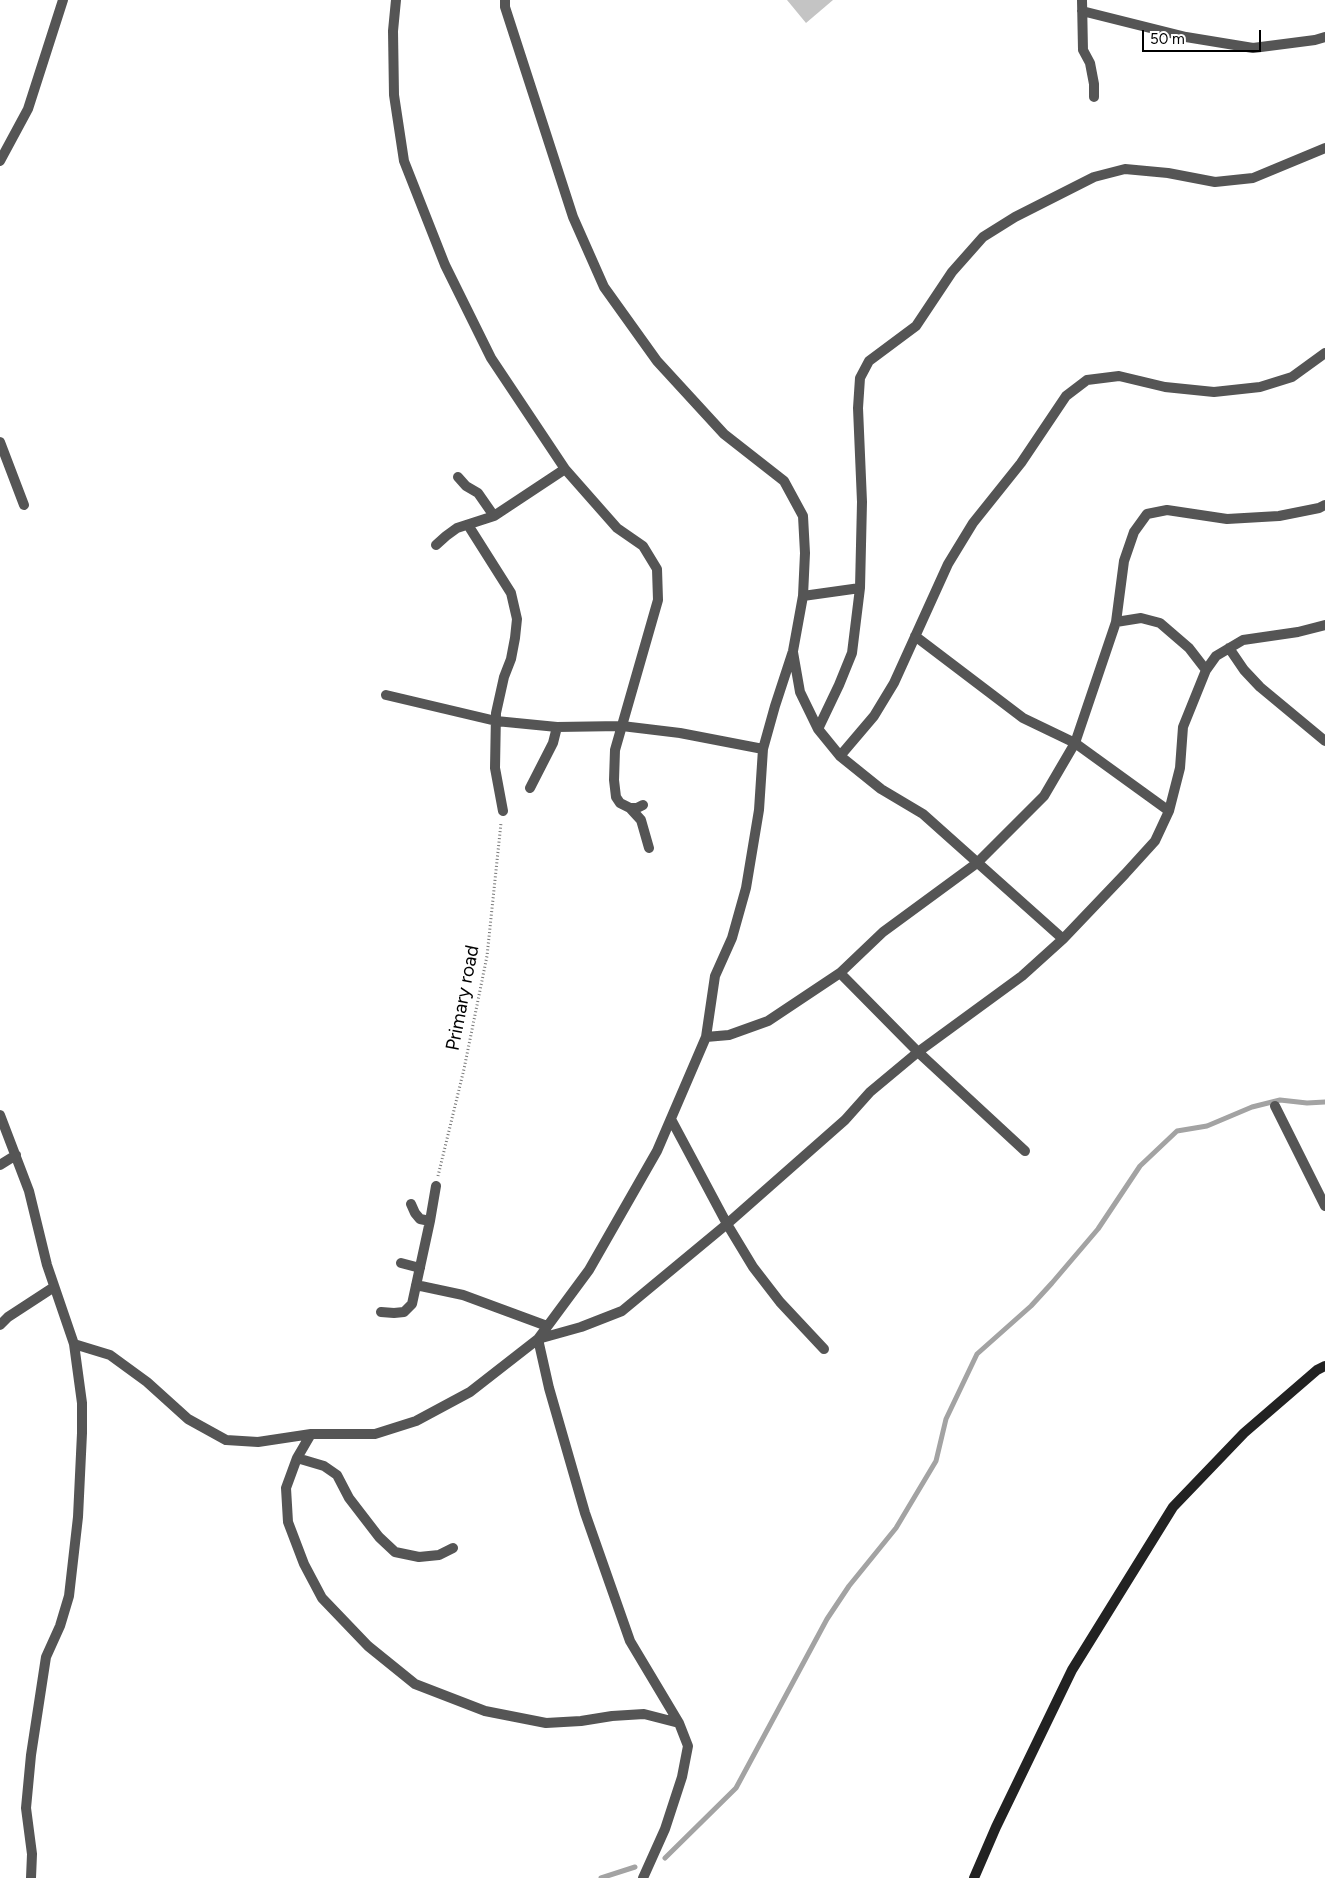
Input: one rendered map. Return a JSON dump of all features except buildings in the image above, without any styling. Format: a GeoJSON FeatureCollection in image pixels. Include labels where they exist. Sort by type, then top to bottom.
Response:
{"type":"FeatureCollection","features":[{"type":"Feature","properties":{"kind":"street"},"geometry":{"type":"LineString","coordinates":[[0,161],[28,109],[63,0]]}},
{"type":"Feature","properties":{"kind":"street"},"geometry":{"type":"LineString","coordinates":[[396,0],[393,31],[394,95],[404,161],[445,265],[491,358],[565,469],[617,528],[643,546],[656,570],[658,600],[615,750],[614,780],[616,797],[620,803],[630,808],[641,820],[649,848]]}},
{"type":"Feature","properties":{"kind":"street"},"geometry":{"type":"LineString","coordinates":[[74,1344],[110,1355],[147,1382],[188,1419],[226,1440],[258,1442],[310,1434],[375,1434],[416,1421],[470,1392],[538,1339],[589,1270],[658,1151],[706,1038],[715,976],[732,938],[746,888],[759,810],[763,749],[793,651],[803,596],[805,553],[803,516],[784,481],[724,434],[657,360],[604,287],[573,217],[505,7],[505,0]]}},
{"type":"Feature","properties":{"kind":"street"},"geometry":{"type":"LineString","coordinates":[[1094,97],[1094,84],[1090,63],[1083,50],[1082,5],[1186,37],[1253,48],[1315,40],[1325,36]]}},
{"type":"Feature","properties":{"kind":"street"},"geometry":{"type":"LineString","coordinates":[[818,729],[852,653],[860,588],[862,502],[858,408],[860,378],[869,361],[916,326],[952,272],[983,238],[1015,217],[1094,177],[1126,169],[1168,173],[1215,182],[1253,178],[1325,148]]}},
{"type":"Feature","properties":{"kind":"street"},"geometry":{"type":"LineString","coordinates":[[840,756],[874,716],[894,683],[948,564],[973,523],[1021,464],[1066,396],[1087,380],[1119,376],[1165,387],[1214,392],[1260,387],[1292,377],[1325,353]]}},
{"type":"Feature","properties":{"kind":"street"},"geometry":{"type":"LineString","coordinates":[[0,442],[24,505]]}},
{"type":"Feature","properties":{"kind":"street"},"geometry":{"type":"LineString","coordinates":[[436,545],[457,528],[494,516],[565,469]]}},
{"type":"Feature","properties":{"kind":"street"},"geometry":{"type":"LineString","coordinates":[[458,477],[466,486],[478,492],[494,516]]}},
{"type":"Feature","properties":{"kind":"street"},"geometry":{"type":"LineString","coordinates":[[706,1038],[729,1035],[768,1021],[840,973],[883,932],[977,863],[1044,796],[1075,743],[1116,622],[1124,561],[1134,532],[1147,514],[1167,510],[1227,519],[1279,516],[1319,508],[1325,505]]}},
{"type":"Feature","properties":{"kind":"street"},"geometry":{"type":"LineString","coordinates":[[468,525],[511,593],[517,619],[511,660],[504,676],[496,713],[495,768],[503,811]]}},
{"type":"Feature","properties":{"kind":"street"},"geometry":{"type":"LineString","coordinates":[[803,596],[860,588]]}},
{"type":"Feature","properties":{"kind":"street"},"geometry":{"type":"LineString","coordinates":[[1116,622],[1141,618],[1160,623],[1190,648],[1206,670]]}},
{"type":"Feature","properties":{"kind":"street"},"geometry":{"type":"LineString","coordinates":[[538,1339],[581,1327],[622,1311],[727,1224],[845,1120],[870,1092],[918,1052],[1022,976],[1063,939],[1155,841],[1169,811],[1180,768],[1183,727],[1206,670],[1216,656],[1244,640],[1298,632],[1325,625]]}},
{"type":"Feature","properties":{"kind":"street"},"geometry":{"type":"LineString","coordinates":[[915,636],[1023,718],[1075,743],[1169,811]]}},
{"type":"Feature","properties":{"kind":"street"},"geometry":{"type":"LineString","coordinates":[[1229,648],[1244,670],[1260,687],[1325,741]]}},
{"type":"Feature","properties":{"kind":"street"},"geometry":{"type":"LineString","coordinates":[[793,651],[800,692],[818,729],[840,756],[881,789],[923,814],[1063,939]]}},
{"type":"Feature","properties":{"kind":"street"},"geometry":{"type":"LineString","coordinates":[[386,695],[496,721],[557,727],[622,726],[680,733],[763,749]]}},
{"type":"Feature","properties":{"kind":"street"},"geometry":{"type":"LineString","coordinates":[[530,788],[550,750],[557,727]]}},
{"type":"Feature","properties":{"kind":"street"},"geometry":{"type":"LineString","coordinates":[[630,808],[637,808],[643,805]]}},
{"type":"Feature","properties":{"kind":"street"},"geometry":{"type":"LineString","coordinates":[[840,973],[918,1052],[1025,1150]]}},
{"type":"Feature","properties":{"kind":"street"},"geometry":{"type":"LineString","coordinates":[[1275,1106],[1325,1206]]}},
{"type":"Feature","properties":{"kind":"street"},"geometry":{"type":"LineString","coordinates":[[0,1115],[29,1192],[47,1264],[74,1344],[79,1372],[82,1410],[78,1517],[69,1596],[60,1626],[46,1658],[31,1755],[26,1808],[32,1854],[31,1878]]}},
{"type":"Feature","properties":{"kind":"street"},"geometry":{"type":"LineString","coordinates":[[672,1121],[727,1224],[754,1266],[780,1302],[824,1349]]}},
{"type":"Feature","properties":{"kind":"street"},"geometry":{"type":"LineString","coordinates":[[0,1165],[16,1155]]}},
{"type":"Feature","properties":{"kind":"street"},"geometry":{"type":"LineString","coordinates":[[381,1312],[404,1312],[412,1304],[436,1186]]}},
{"type":"Feature","properties":{"kind":"street"},"geometry":{"type":"LineString","coordinates":[[411,1204],[420,1219],[430,1221]]}},
{"type":"Feature","properties":{"kind":"street"},"geometry":{"type":"LineString","coordinates":[[401,1263],[420,1268]]}},
{"type":"Feature","properties":{"kind":"street"},"geometry":{"type":"LineString","coordinates":[[416,1284],[463,1295],[547,1326]]}},
{"type":"Feature","properties":{"kind":"street"},"geometry":{"type":"LineString","coordinates":[[0,1325],[8,1317],[54,1286]]}},
{"type":"Feature","properties":{"kind":"street"},"geometry":{"type":"LineString","coordinates":[[538,1339],[549,1388],[585,1513],[630,1641],[679,1723],[688,1746],[682,1777],[665,1829],[643,1878]]}},
{"type":"Feature","properties":{"kind":"street"},"geometry":{"type":"LineString","coordinates":[[974,1878],[996,1827],[1072,1670],[1173,1507],[1244,1433],[1317,1370],[1325,1366]]}},
{"type":"Feature","properties":{"kind":"street"},"geometry":{"type":"LineString","coordinates":[[310,1434],[297,1458],[286,1488],[288,1522],[304,1564],[322,1598],[368,1646],[415,1684],[485,1711],[546,1723],[582,1722],[612,1716],[644,1714],[679,1723]]}},
{"type":"Feature","properties":{"kind":"street"},"geometry":{"type":"LineString","coordinates":[[297,1458],[324,1466],[337,1475],[349,1498],[379,1537],[395,1552],[419,1557],[438,1555],[453,1548]]}},
{"type":"Feature","properties":{"kind":"path","name":"Primary road"},"geometry":{"type":"LineString","coordinates":[[436,1186],[464,1069],[487,956],[503,811]]}},
{"type":"Feature","properties":{"kind":"waterway"},"geometry":{"type":"LineString","coordinates":[[665,1858],[736,1788],[827,1619],[849,1586],[896,1528],[936,1461],[946,1419],[977,1354],[1031,1306],[1052,1283],[1098,1229],[1140,1166],[1177,1131],[1207,1126],[1252,1107],[1280,1100],[1307,1103],[1325,1102]]}},
{"type":"Feature","properties":{"kind":"waterway"},"geometry":{"type":"LineString","coordinates":[[601,1878],[635,1867]]}}]}
